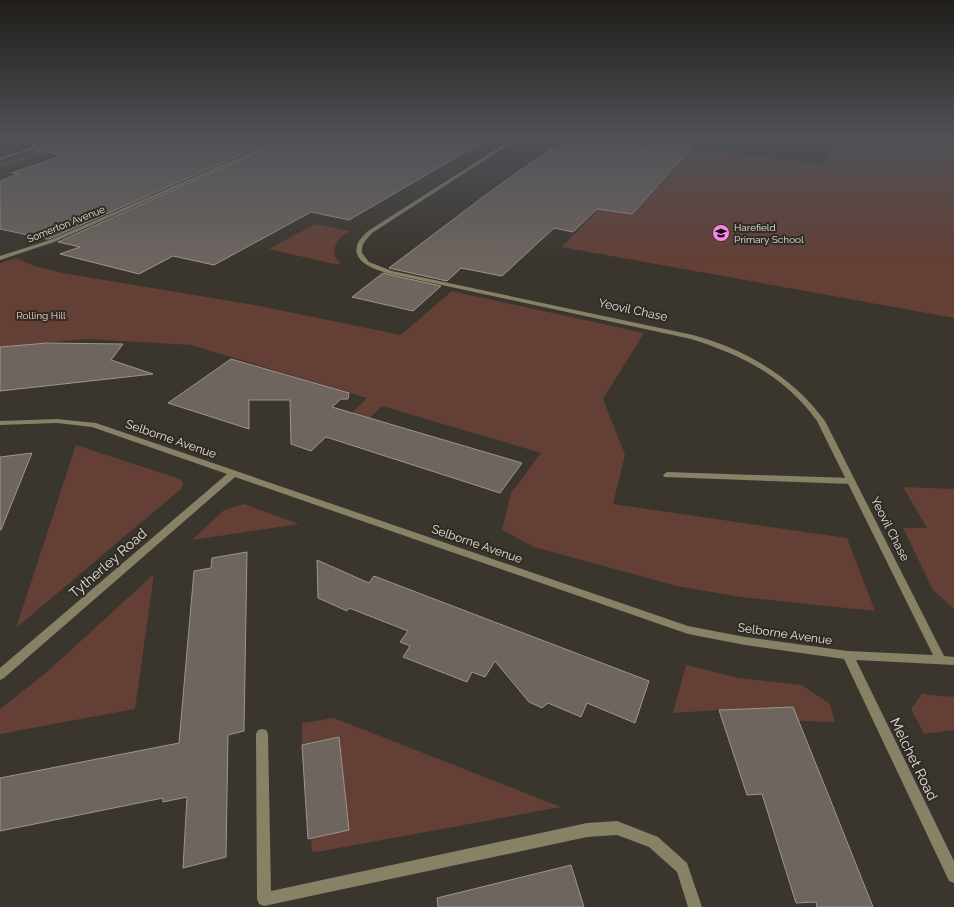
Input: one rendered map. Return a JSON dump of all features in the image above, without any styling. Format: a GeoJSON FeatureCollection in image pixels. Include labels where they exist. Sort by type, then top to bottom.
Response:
{"type":"FeatureCollection","features":[{"type":"Feature","properties":{"kind":"street","name":"Somerton Avenue"},"geometry":{"type":"LineString","coordinates":[[0,258],[59,238],[195,178]]}},
{"type":"Feature","properties":{"kind":"street","name":"Yeovil Chase"},"geometry":{"type":"LineString","coordinates":[[454,178],[370,232],[359,245],[358,254],[361,258],[373,266],[391,272],[693,337],[731,350],[780,378],[813,409],[821,421],[941,660]]}},
{"type":"Feature","properties":{"kind":"street","name":"Selborne Avenue"},"geometry":{"type":"LineString","coordinates":[[0,422],[57,420],[94,425],[688,630],[745,641],[848,655],[954,661]]}},
{"type":"Feature","properties":{"kind":"street","name":"Tytherley Road"},"geometry":{"type":"LineString","coordinates":[[0,675],[234,473]]}},
{"type":"Feature","properties":{"kind":"street"},"geometry":{"type":"LineString","coordinates":[[667,475],[851,481]]}},
{"type":"Feature","properties":{"kind":"street","name":"Melchet Road"},"geometry":{"type":"LineString","coordinates":[[848,655],[954,876]]}},
{"type":"Feature","properties":{"kind":"street"},"geometry":{"type":"LineString","coordinates":[[262,734],[264,899],[587,830],[617,828],[653,842],[682,868],[695,907]]}},
{"type":"Feature","properties":{"kind":"green space","name":"Harefield Primary School"},"geometry":{"type":"Polygon","coordinates":[[[665,178],[954,178],[954,318],[562,247],[599,209],[632,214],[665,178]]]}},
{"type":"Feature","properties":{"kind":"green space"},"geometry":{"type":"Polygon","coordinates":[[[315,224],[350,231],[340,238],[336,245],[335,257],[340,263],[338,265],[269,249],[315,224]]]}},
{"type":"Feature","properties":{"kind":"green space","name":"Rolling Hill"},"geometry":{"type":"Polygon","coordinates":[[[17,258],[34,266],[62,273],[260,306],[401,335],[452,291],[644,333],[603,399],[625,455],[613,504],[847,538],[875,611],[740,597],[677,586],[534,547],[502,530],[511,493],[541,453],[382,406],[344,443],[328,437],[367,398],[191,345],[86,339],[0,347],[0,263],[17,258]]]}},
{"type":"Feature","properties":{"kind":"green space"},"geometry":{"type":"Polygon","coordinates":[[[76,445],[180,479],[183,483],[182,488],[16,628],[76,445]]]}},
{"type":"Feature","properties":{"kind":"green space"},"geometry":{"type":"Polygon","coordinates":[[[903,487],[954,489],[954,609],[933,590],[903,528],[927,528],[903,487]]]}},
{"type":"Feature","properties":{"kind":"green space"},"geometry":{"type":"Polygon","coordinates":[[[244,504],[299,524],[192,540],[224,510],[244,504]]]}},
{"type":"Feature","properties":{"kind":"green space"},"geometry":{"type":"Polygon","coordinates":[[[154,574],[135,709],[0,734],[0,709],[47,672],[154,574]]]}},
{"type":"Feature","properties":{"kind":"green space"},"geometry":{"type":"Polygon","coordinates":[[[686,665],[738,678],[802,685],[830,704],[835,722],[798,721],[719,710],[673,713],[686,665]]]}},
{"type":"Feature","properties":{"kind":"green space"},"geometry":{"type":"Polygon","coordinates":[[[922,694],[954,697],[954,730],[924,734],[911,709],[922,694]]]}},
{"type":"Feature","properties":{"kind":"green space"},"geometry":{"type":"Polygon","coordinates":[[[334,718],[561,807],[317,852],[312,851],[311,839],[348,830],[339,737],[302,745],[302,723],[334,718]]]}},
{"type":"Feature","properties":{"kind":"building"},"geometry":{"type":"Polygon","coordinates":[[[7,178],[187,178],[49,239],[0,229],[0,181],[7,178]]]}},
{"type":"Feature","properties":{"kind":"building"},"geometry":{"type":"Polygon","coordinates":[[[200,178],[420,178],[349,220],[311,212],[214,265],[173,256],[139,274],[60,254],[80,247],[58,242],[200,178]]]}},
{"type":"Feature","properties":{"kind":"building"},"geometry":{"type":"Polygon","coordinates":[[[509,178],[664,178],[632,214],[597,209],[573,232],[554,228],[502,276],[461,268],[447,281],[389,268],[509,178]]]}},
{"type":"Feature","properties":{"kind":"building"},"geometry":{"type":"Polygon","coordinates":[[[383,273],[441,286],[413,311],[352,297],[383,273]]]}},
{"type":"Feature","properties":{"kind":"building"},"geometry":{"type":"Polygon","coordinates":[[[47,343],[123,344],[111,360],[153,374],[0,391],[0,347],[47,343]]]}},
{"type":"Feature","properties":{"kind":"building"},"geometry":{"type":"Polygon","coordinates":[[[231,359],[349,393],[348,399],[341,399],[332,407],[522,463],[500,493],[326,437],[311,451],[291,444],[290,400],[249,400],[249,429],[168,403],[231,359]]]}},
{"type":"Feature","properties":{"kind":"building"},"geometry":{"type":"Polygon","coordinates":[[[32,453],[1,530],[0,530],[0,457],[32,453]]]}},
{"type":"Feature","properties":{"kind":"building"},"geometry":{"type":"Polygon","coordinates":[[[247,552],[244,731],[228,735],[226,857],[183,868],[187,797],[163,802],[163,798],[0,831],[0,778],[179,743],[194,571],[211,568],[212,558],[247,552]]]}},
{"type":"Feature","properties":{"kind":"building"},"geometry":{"type":"Polygon","coordinates":[[[317,560],[369,583],[374,576],[649,681],[635,723],[587,703],[581,717],[548,703],[542,708],[529,702],[495,661],[485,677],[472,672],[467,682],[403,657],[410,646],[400,642],[408,631],[349,608],[347,611],[318,598],[317,560]]]}},
{"type":"Feature","properties":{"kind":"building"},"geometry":{"type":"Polygon","coordinates":[[[793,707],[873,907],[817,907],[816,902],[796,903],[762,794],[747,795],[719,710],[793,707]]]}},
{"type":"Feature","properties":{"kind":"building"},"geometry":{"type":"Polygon","coordinates":[[[339,737],[349,830],[308,839],[302,745],[339,737]]]}},
{"type":"Feature","properties":{"kind":"building"},"geometry":{"type":"Polygon","coordinates":[[[571,865],[584,907],[438,907],[437,898],[571,865]]]}},
{"type":"Feature","properties":{"kind":"place","name":"Harefield Primary School"},"geometry":{"type":"Point","coordinates":[721,233]}}]}
